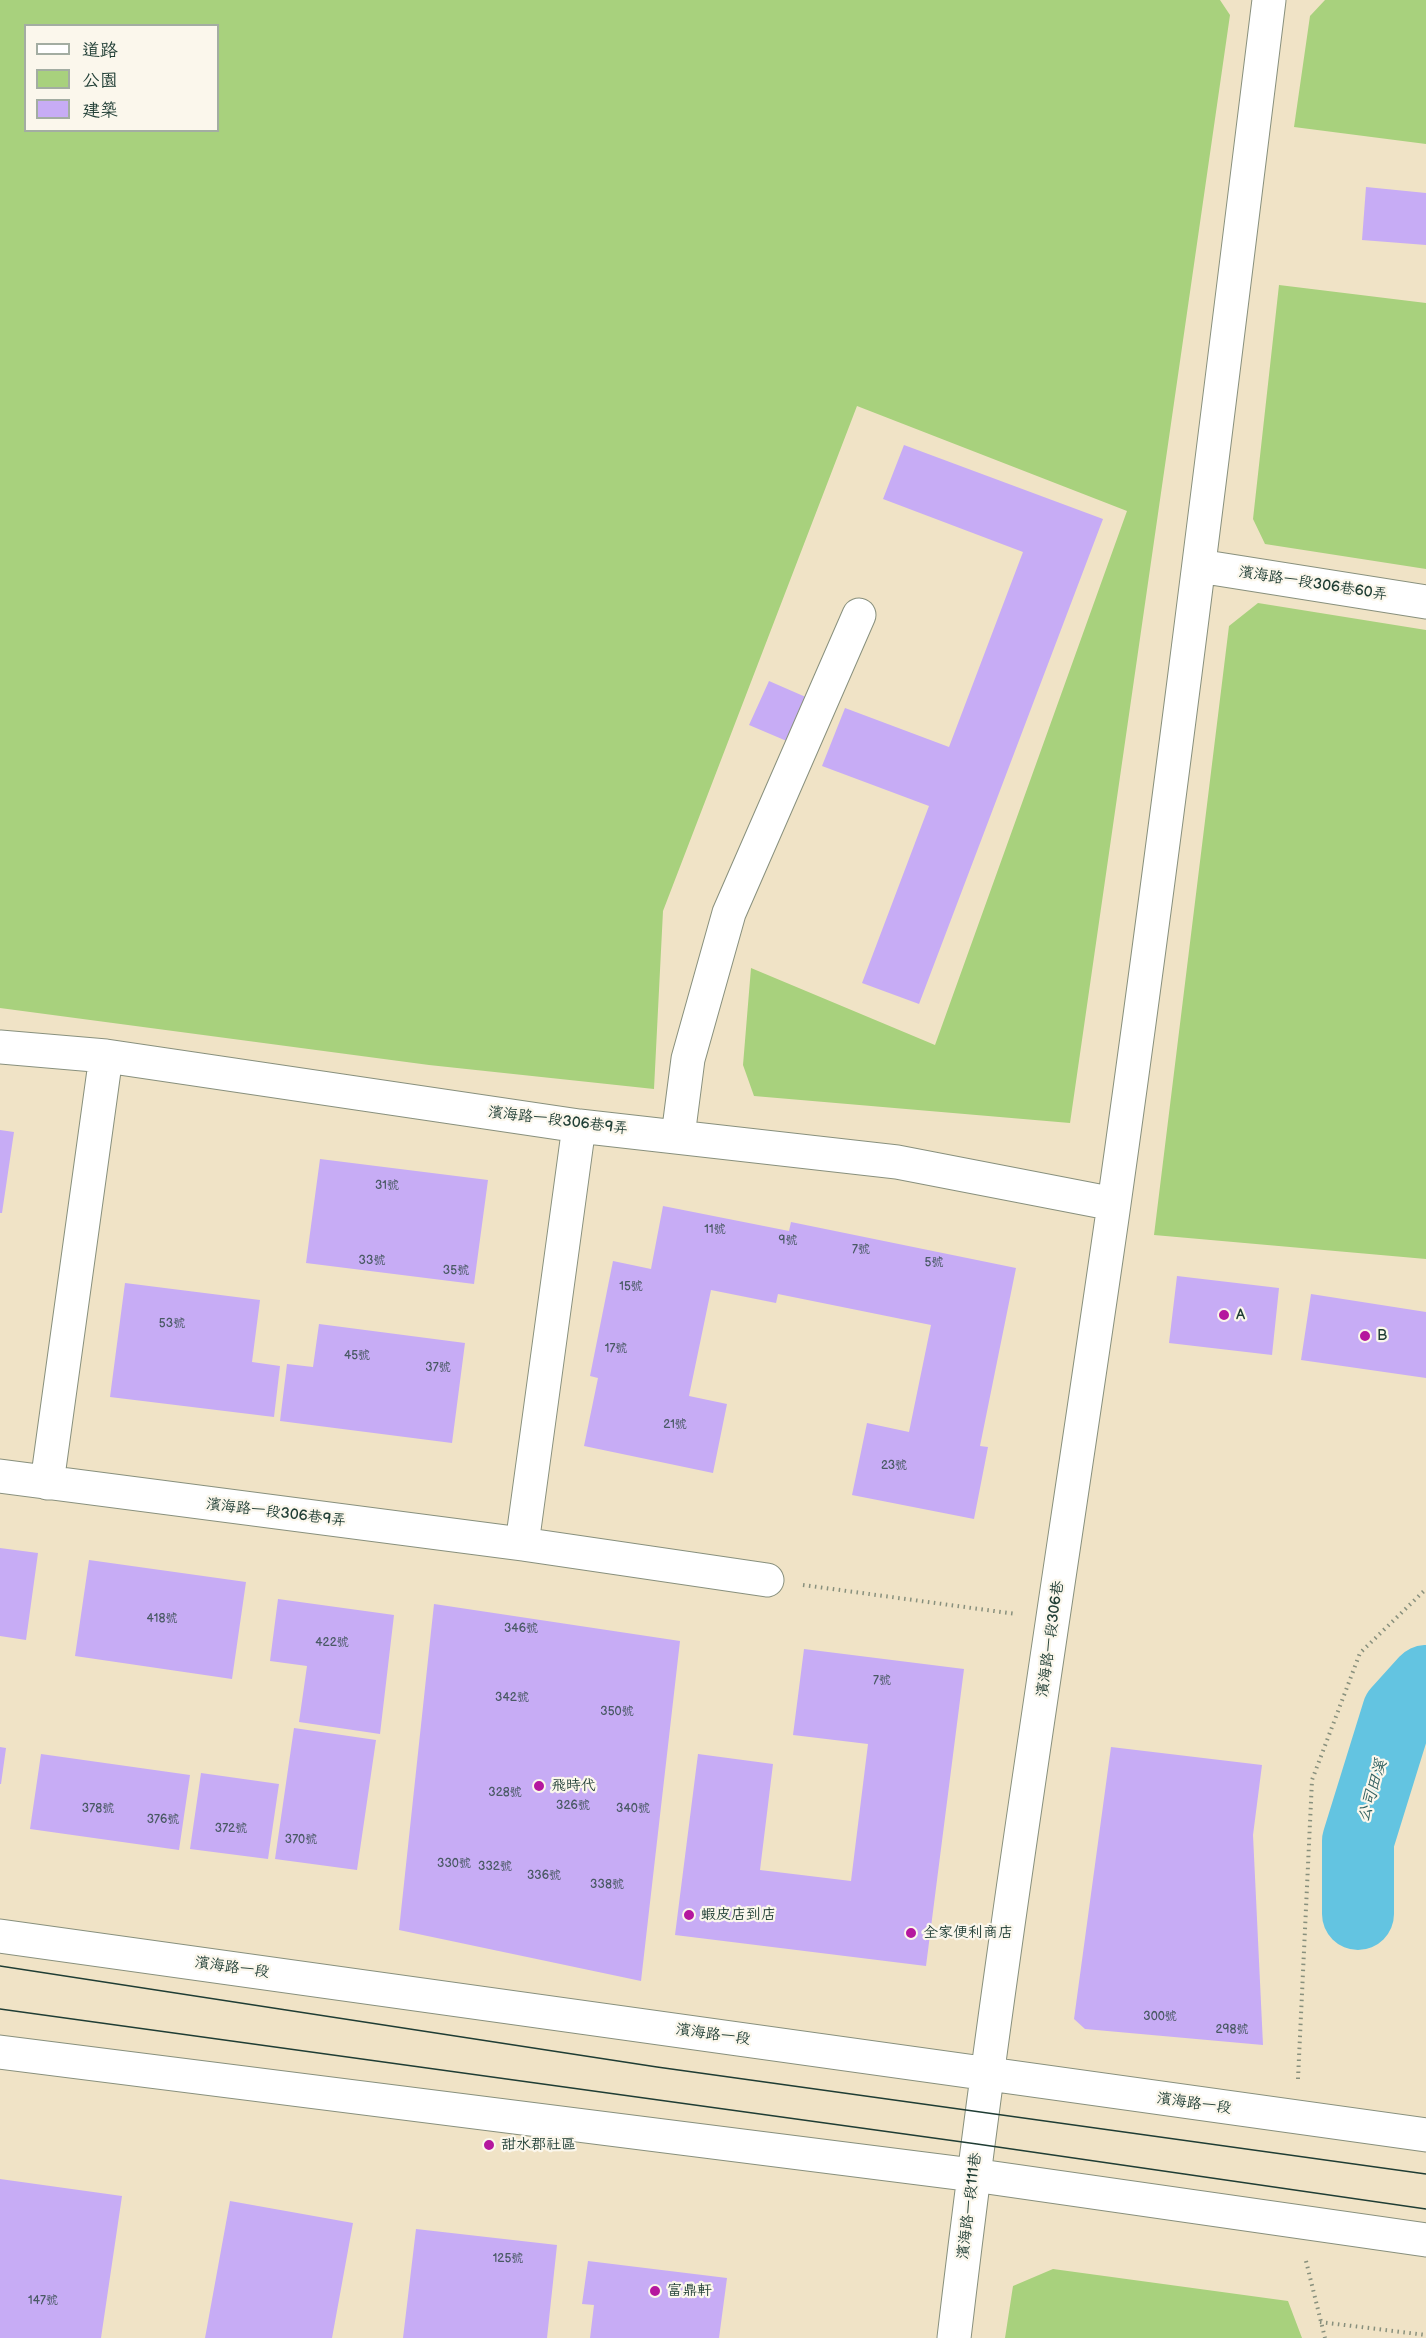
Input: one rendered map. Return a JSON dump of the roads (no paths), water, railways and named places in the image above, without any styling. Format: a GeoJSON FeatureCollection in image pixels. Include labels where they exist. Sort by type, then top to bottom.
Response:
{"type":"FeatureCollection","features":[{"type":"Feature","properties":{"kind":"street","name":"濱海路一段306巷"},"geometry":{"type":"LineString","coordinates":[[988,2074],[1114,1204],[1199,566],[1269,0]]}},
{"type":"Feature","properties":{"kind":"street","name":"濱海路一段306巷60弄"},"geometry":{"type":"LineString","coordinates":[[1199,566],[1426,602]]}},
{"type":"Feature","properties":{"kind":"street"},"geometry":{"type":"LineString","coordinates":[[678,1136],[688,1059],[729,913],[859,615]]}},
{"type":"Feature","properties":{"kind":"street","name":"濱海路一段306巷9弄"},"geometry":{"type":"LineString","coordinates":[[0,1047],[105,1056],[579,1126],[897,1162],[1114,1204]]}},
{"type":"Feature","properties":{"kind":"street"},"geometry":{"type":"LineString","coordinates":[[47,1483],[105,1056]]}},
{"type":"Feature","properties":{"kind":"street"},"geometry":{"type":"LineString","coordinates":[[522,1544],[579,1126]]}},
{"type":"Feature","properties":{"kind":"street","name":"濱海路一段306巷9弄"},"geometry":{"type":"LineString","coordinates":[[0,1476],[522,1544],[767,1580]]}},
{"type":"Feature","properties":{"kind":"street","name":"濱海路一段"},"geometry":{"type":"LineString","coordinates":[[0,1936],[1426,2135]]}},
{"type":"Feature","properties":{"kind":"street"},"geometry":{"type":"LineString","coordinates":[[0,2052],[973,2175],[1426,2240]]}},
{"type":"Feature","properties":{"kind":"street","name":"濱海路一段111巷"},"geometry":{"type":"LineString","coordinates":[[954,2338],[973,2175],[988,2074]]}},
{"type":"Feature","properties":{"kind":"waterway","name":"公司田溪"},"geometry":{"type":"LineString","coordinates":[[1358,1914],[1358,1841],[1398,1712],[1426,1681]]}},
{"type":"Feature","properties":{"kind":"tram line"},"geometry":{"type":"LineString","coordinates":[[0,1966],[657,2067],[1426,2174]]}},
{"type":"Feature","properties":{"kind":"tram line"},"geometry":{"type":"LineString","coordinates":[[0,2009],[977,2144],[1426,2209]]}},
{"type":"Feature","properties":{"kind":"place","name":"A"},"geometry":{"type":"Point","coordinates":[1224,1315]}},
{"type":"Feature","properties":{"kind":"place","name":"B"},"geometry":{"type":"Point","coordinates":[1365,1336]}},
{"type":"Feature","properties":{"kind":"place","name":"飛時代"},"geometry":{"type":"Point","coordinates":[539,1786]}},
{"type":"Feature","properties":{"kind":"place","name":"蝦皮店到店"},"geometry":{"type":"Point","coordinates":[689,1915]}},
{"type":"Feature","properties":{"kind":"place","name":"全家便利商店"},"geometry":{"type":"Point","coordinates":[911,1933]}},
{"type":"Feature","properties":{"kind":"place","name":"甜水郡社區"},"geometry":{"type":"Point","coordinates":[489,2145]}},
{"type":"Feature","properties":{"kind":"place","name":"富鼎軒"},"geometry":{"type":"Point","coordinates":[655,2291]}}]}
